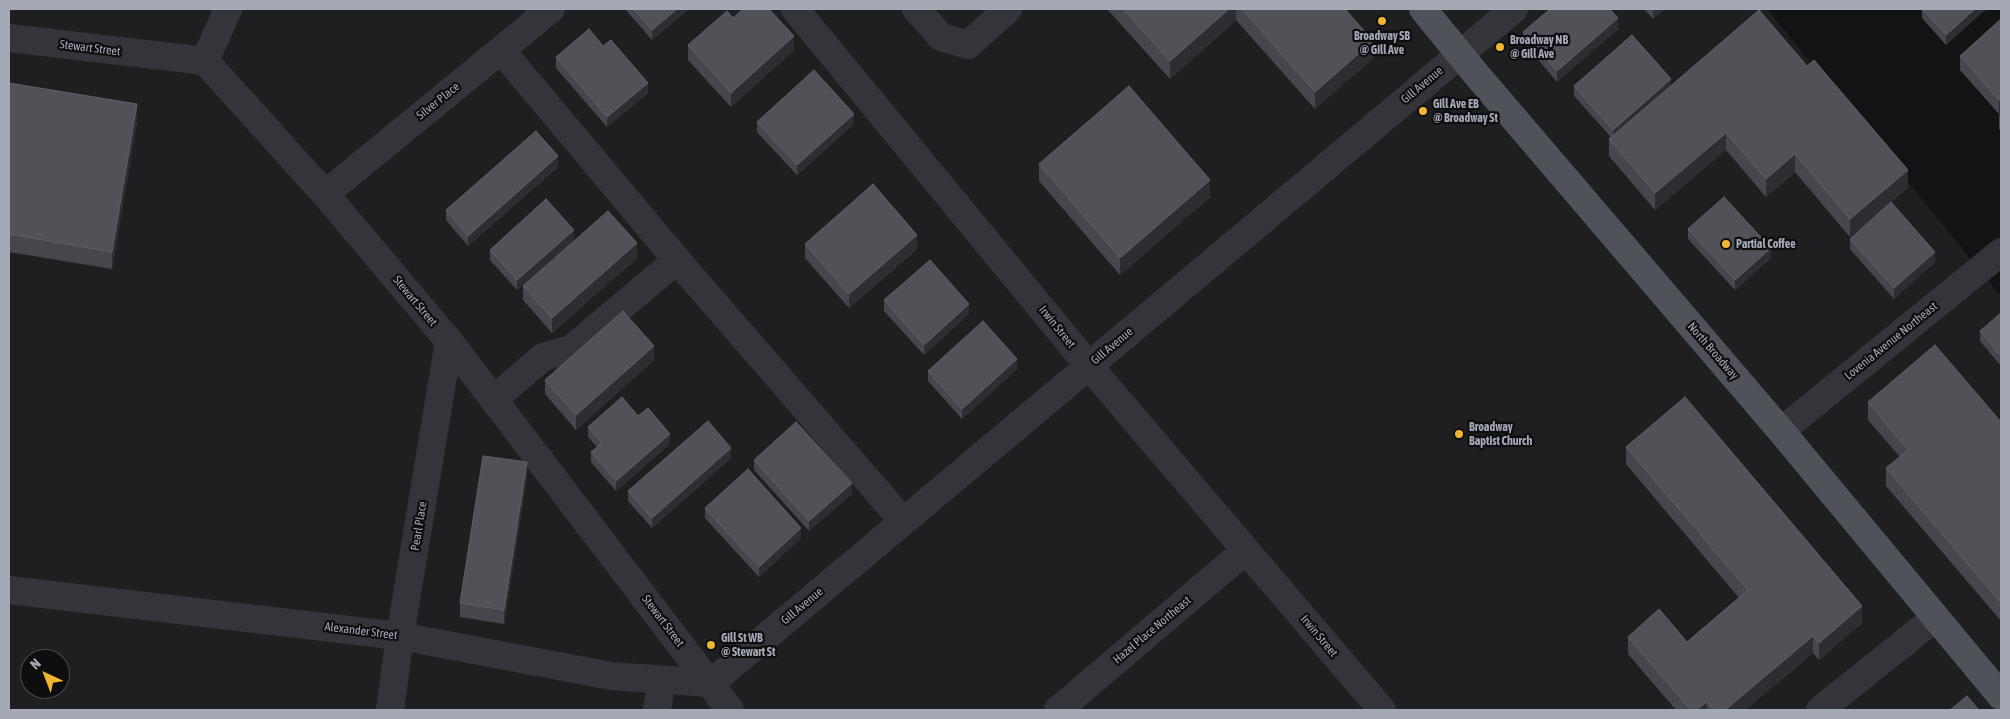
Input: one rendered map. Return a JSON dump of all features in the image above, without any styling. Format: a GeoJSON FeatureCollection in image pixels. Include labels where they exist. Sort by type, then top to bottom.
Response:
{"type":"FeatureCollection","features":[{"type":"Feature","properties":{"kind":"main road","name":"North Broadway"},"geometry":{"type":"LineString","coordinates":[[1423,9],[1459,54],[1781,431],[2001,696]]}},
{"type":"Feature","properties":{"kind":"street"},"geometry":{"type":"LineString","coordinates":[[205,61],[228,9]]}},
{"type":"Feature","properties":{"kind":"street","name":"Silver Place"},"geometry":{"type":"LineString","coordinates":[[325,194],[552,9]]}},
{"type":"Feature","properties":{"kind":"street","name":"Irwin Street"},"geometry":{"type":"LineString","coordinates":[[795,9],[1089,366],[1382,710]]}},
{"type":"Feature","properties":{"kind":"street"},"geometry":{"type":"LineString","coordinates":[[916,9],[941,37],[968,45],[1008,9]]}},
{"type":"Feature","properties":{"kind":"street","name":"Gill Avenue"},"geometry":{"type":"LineString","coordinates":[[711,683],[1514,9]]}},
{"type":"Feature","properties":{"kind":"street","name":"Stewart Street"},"geometry":{"type":"LineString","coordinates":[[9,38],[205,61],[325,194],[449,341],[730,710]]}},
{"type":"Feature","properties":{"kind":"street"},"geometry":{"type":"LineString","coordinates":[[501,50],[677,260],[903,521]]}},
{"type":"Feature","properties":{"kind":"street","name":"Lovenia Avenue Northeast"},"geometry":{"type":"LineString","coordinates":[[1781,431],[2001,252]]}},
{"type":"Feature","properties":{"kind":"street"},"geometry":{"type":"LineString","coordinates":[[494,399],[543,357],[571,349],[677,260]]}},
{"type":"Feature","properties":{"kind":"street","name":"Pearl Place"},"geometry":{"type":"LineString","coordinates":[[390,710],[400,636],[449,341]]}},
{"type":"Feature","properties":{"kind":"street","name":"Hazel Place Northeast"},"geometry":{"type":"LineString","coordinates":[[1058,710],[1246,551]]}},
{"type":"Feature","properties":{"kind":"street","name":"Alexander Street"},"geometry":{"type":"LineString","coordinates":[[9,590],[400,636],[611,676],[711,683]]}},
{"type":"Feature","properties":{"kind":"street"},"geometry":{"type":"LineString","coordinates":[[1820,710],[1935,618]]}},
{"type":"Feature","properties":{"kind":"street"},"geometry":{"type":"LineString","coordinates":[[657,710],[662,680]]}},
{"type":"Feature","properties":{"kind":"shaded area"},"geometry":{"type":"Polygon","coordinates":[[[9,9],[1767,9],[2001,296],[2001,710],[9,710],[9,9]]]}},
{"type":"Feature","properties":{"kind":"building"},"geometry":{"type":"Polygon","coordinates":[[[634,9],[677,9],[652,30],[634,9]]]}},
{"type":"Feature","properties":{"kind":"building"},"geometry":{"type":"Polygon","coordinates":[[[743,9],[769,9],[794,36],[731,93],[688,45],[727,11],[733,18],[743,9]]]}},
{"type":"Feature","properties":{"kind":"building"},"geometry":{"type":"Polygon","coordinates":[[[1123,9],[1229,9],[1170,61],[1123,9]]]}},
{"type":"Feature","properties":{"kind":"building"},"geometry":{"type":"Polygon","coordinates":[[[1242,9],[1345,9],[1373,41],[1315,92],[1242,9]]]}},
{"type":"Feature","properties":{"kind":"building"},"geometry":{"type":"Polygon","coordinates":[[[1550,9],[1610,9],[1618,18],[1557,71],[1523,32],[1550,9]]]}},
{"type":"Feature","properties":{"kind":"building"},"geometry":{"type":"Polygon","coordinates":[[[1922,9],[1975,9],[1946,35],[1922,9]]]}},
{"type":"Feature","properties":{"kind":"building"},"geometry":{"type":"Polygon","coordinates":[[[1759,10],[1807,66],[1814,60],[1908,170],[1850,219],[1795,154],[1766,179],[1726,133],[1655,193],[1609,139],[1759,10]]]}},
{"type":"Feature","properties":{"kind":"building"},"geometry":{"type":"Polygon","coordinates":[[[2001,19],[2001,98],[1999,100],[1960,56],[2001,19]]]}},
{"type":"Feature","properties":{"kind":"building"},"geometry":{"type":"Polygon","coordinates":[[[589,29],[603,46],[611,40],[648,83],[607,117],[556,57],[589,29]]]}},
{"type":"Feature","properties":{"kind":"building"},"geometry":{"type":"Polygon","coordinates":[[[1632,35],[1671,79],[1613,130],[1574,86],[1632,35]]]}},
{"type":"Feature","properties":{"kind":"building"},"geometry":{"type":"Polygon","coordinates":[[[814,70],[854,114],[797,165],[757,122],[814,70]]]}},
{"type":"Feature","properties":{"kind":"building"},"geometry":{"type":"Polygon","coordinates":[[[9,83],[137,104],[112,252],[9,234],[9,83]]]}},
{"type":"Feature","properties":{"kind":"building"},"geometry":{"type":"Polygon","coordinates":[[[1129,86],[1210,180],[1120,258],[1039,164],[1129,86]]]}},
{"type":"Feature","properties":{"kind":"building"},"geometry":{"type":"Polygon","coordinates":[[[536,131],[558,156],[468,236],[446,210],[536,131]]]}},
{"type":"Feature","properties":{"kind":"building"},"geometry":{"type":"Polygon","coordinates":[[[873,184],[917,235],[849,294],[805,244],[873,184]]]}},
{"type":"Feature","properties":{"kind":"building"},"geometry":{"type":"Polygon","coordinates":[[[1724,197],[1771,248],[1735,280],[1688,229],[1724,197]]]}},
{"type":"Feature","properties":{"kind":"building"},"geometry":{"type":"Polygon","coordinates":[[[546,199],[574,230],[517,280],[490,250],[546,199]]]}},
{"type":"Feature","properties":{"kind":"building"},"geometry":{"type":"Polygon","coordinates":[[[1891,202],[1935,252],[1894,288],[1850,239],[1891,202]]]}},
{"type":"Feature","properties":{"kind":"building"},"geometry":{"type":"Polygon","coordinates":[[[608,211],[637,243],[552,318],[523,286],[608,211]]]}},
{"type":"Feature","properties":{"kind":"building"},"geometry":{"type":"Polygon","coordinates":[[[930,260],[969,304],[924,345],[884,300],[930,260]]]}},
{"type":"Feature","properties":{"kind":"building"},"geometry":{"type":"Polygon","coordinates":[[[623,311],[654,346],[576,415],[545,380],[623,311]]]}},
{"type":"Feature","properties":{"kind":"building"},"geometry":{"type":"Polygon","coordinates":[[[2001,313],[2001,356],[1980,331],[2001,313]]]}},
{"type":"Feature","properties":{"kind":"building"},"geometry":{"type":"Polygon","coordinates":[[[983,321],[1017,359],[962,409],[928,371],[983,321]]]}},
{"type":"Feature","properties":{"kind":"building"},"geometry":{"type":"Polygon","coordinates":[[[1935,345],[2001,422],[2001,603],[1886,468],[1908,450],[1868,402],[1935,345]]]}},
{"type":"Feature","properties":{"kind":"building"},"geometry":{"type":"Polygon","coordinates":[[[622,397],[638,416],[648,408],[670,434],[616,481],[591,452],[602,443],[588,427],[622,397]]]}},
{"type":"Feature","properties":{"kind":"building"},"geometry":{"type":"Polygon","coordinates":[[[1685,397],[1862,606],[1819,643],[1813,636],[1725,710],[1714,710],[1707,702],[1696,710],[1691,710],[1628,637],[1659,609],[1687,642],[1748,590],[1626,447],[1685,397]]]}},
{"type":"Feature","properties":{"kind":"building"},"geometry":{"type":"Polygon","coordinates":[[[708,421],[731,448],[652,518],[628,491],[708,421]]]}},
{"type":"Feature","properties":{"kind":"building"},"geometry":{"type":"Polygon","coordinates":[[[796,422],[852,483],[809,521],[754,460],[796,422]]]}},
{"type":"Feature","properties":{"kind":"building"},"geometry":{"type":"Polygon","coordinates":[[[483,456],[527,462],[504,610],[460,603],[483,456]]]}},
{"type":"Feature","properties":{"kind":"building"},"geometry":{"type":"Polygon","coordinates":[[[748,469],[801,528],[759,567],[705,508],[748,469]]]}},
{"type":"Feature","properties":{"kind":"building"},"geometry":{"type":"Polygon","coordinates":[[[1967,696],[1979,710],[1950,710],[1967,696]]]}},
{"type":"Feature","properties":{"kind":"place","name":"Broadway SB @ Gill Ave"},"geometry":{"type":"Point","coordinates":[1382,21]}},
{"type":"Feature","properties":{"kind":"place","name":"Broadway NB @ Gill Ave"},"geometry":{"type":"Point","coordinates":[1500,47]}},
{"type":"Feature","properties":{"kind":"place","name":"Gill Ave EB @ Broadway St"},"geometry":{"type":"Point","coordinates":[1423,111]}},
{"type":"Feature","properties":{"kind":"place","name":"Partial Coffee"},"geometry":{"type":"Point","coordinates":[1726,244]}},
{"type":"Feature","properties":{"kind":"place","name":"Broadway Baptist Church"},"geometry":{"type":"Point","coordinates":[1459,434]}},
{"type":"Feature","properties":{"kind":"place","name":"Gill St WB @ Stewart St"},"geometry":{"type":"Point","coordinates":[711,645]}}]}
